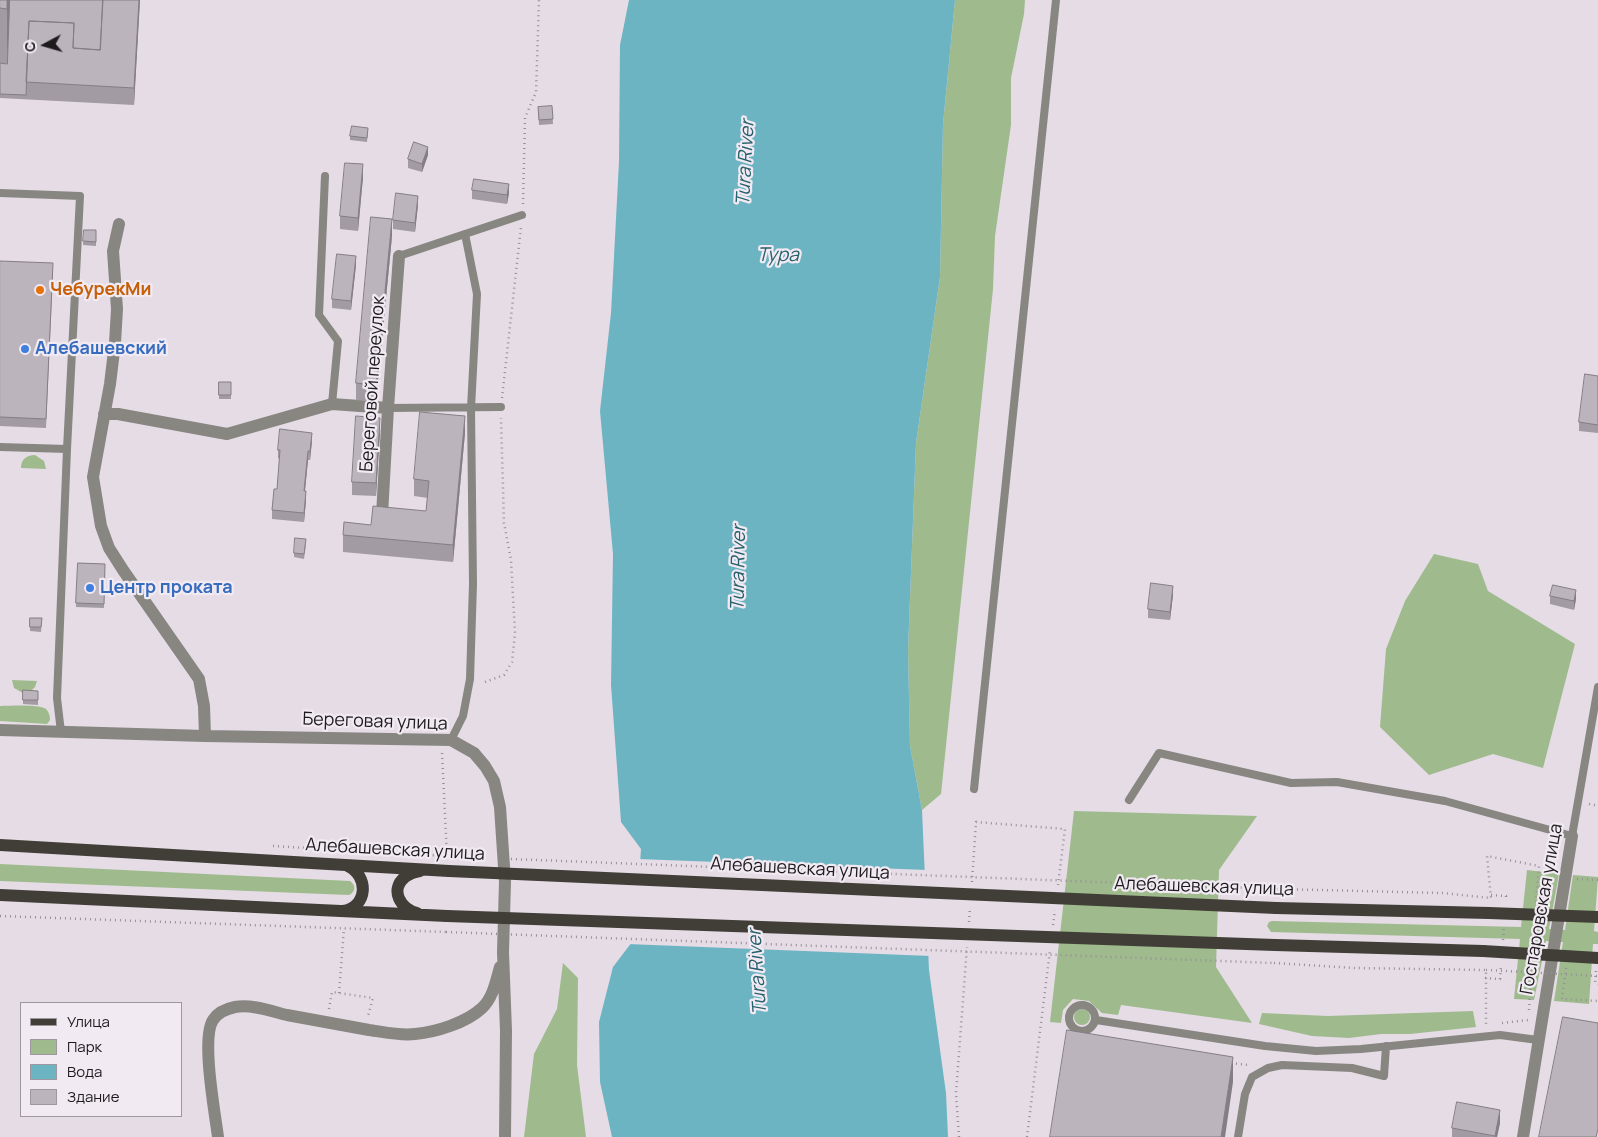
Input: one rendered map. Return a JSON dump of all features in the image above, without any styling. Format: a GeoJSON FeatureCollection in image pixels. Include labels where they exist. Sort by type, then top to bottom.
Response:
{"type":"FeatureCollection","features":[{"type":"Feature","properties":{"kind":"main road","name":"Алебашевская улица"},"geometry":{"type":"LineString","coordinates":[[0,846],[422,870],[1276,908],[1598,917]]}},
{"type":"Feature","properties":{"kind":"main road"},"geometry":{"type":"LineString","coordinates":[[341,911],[350,910],[358,904],[362,896],[363,884],[360,875],[348,866]]}},
{"type":"Feature","properties":{"kind":"main road"},"geometry":{"type":"LineString","coordinates":[[422,870],[403,878],[397,890],[398,897],[404,908],[423,915]]}},
{"type":"Feature","properties":{"kind":"main road"},"geometry":{"type":"LineString","coordinates":[[0,895],[447,916],[1483,951],[1598,958]]}},
{"type":"Feature","properties":{"kind":"street"},"geometry":{"type":"LineString","coordinates":[[119,224],[113,251],[117,310],[115,343],[94,478],[101,526],[110,548],[123,570],[199,679],[204,706],[205,736]]}},
{"type":"Feature","properties":{"kind":"street","name":"Береговой переулок"},"geometry":{"type":"LineString","coordinates":[[382,515],[399,256]]}},
{"type":"Feature","properties":{"kind":"street"},"geometry":{"type":"LineString","coordinates":[[104,414],[118,414],[227,434],[332,404],[388,408]]}},
{"type":"Feature","properties":{"kind":"street","name":"Береговая улица"},"geometry":{"type":"LineString","coordinates":[[0,730],[451,740],[474,754],[485,766],[494,781],[500,807],[503,839],[505,882],[503,952],[506,1031],[505,1137]]}},
{"type":"Feature","properties":{"kind":"street","name":"Госпаровская улица"},"geometry":{"type":"LineString","coordinates":[[1523,1137],[1572,836]]}},
{"type":"Feature","properties":{"kind":"street"},"geometry":{"type":"LineString","coordinates":[[218,1137],[208,1049],[212,1022],[220,1011],[236,1006],[250,1007],[326,1023],[391,1033],[414,1034],[439,1030],[464,1019],[482,1008],[494,990],[503,952]]}},
{"type":"Feature","properties":{"kind":"lane"},"geometry":{"type":"LineString","coordinates":[[974,789],[1056,0]]}},
{"type":"Feature","properties":{"kind":"lane"},"geometry":{"type":"LineString","coordinates":[[325,176],[319,315],[338,341],[332,404]]}},
{"type":"Feature","properties":{"kind":"lane"},"geometry":{"type":"LineString","coordinates":[[0,192],[80,196],[57,698],[61,732]]}},
{"type":"Feature","properties":{"kind":"lane"},"geometry":{"type":"LineString","coordinates":[[399,256],[522,215]]}},
{"type":"Feature","properties":{"kind":"lane"},"geometry":{"type":"LineString","coordinates":[[451,740],[463,716],[470,679],[474,547],[472,408],[477,294],[465,234]]}},
{"type":"Feature","properties":{"kind":"lane"},"geometry":{"type":"LineString","coordinates":[[388,408],[501,407]]}},
{"type":"Feature","properties":{"kind":"lane"},"geometry":{"type":"LineString","coordinates":[[0,447],[67,449]]}},
{"type":"Feature","properties":{"kind":"lane","name":"Госпаровская улица"},"geometry":{"type":"LineString","coordinates":[[1572,836],[1598,687]]}},
{"type":"Feature","properties":{"kind":"lane"},"geometry":{"type":"LineString","coordinates":[[1129,800],[1159,753],[1291,782],[1337,782],[1445,801],[1572,836]]}},
{"type":"Feature","properties":{"kind":"lane"},"geometry":{"type":"LineString","coordinates":[[1096,1020],[1264,1046],[1316,1051],[1500,1035],[1538,1040]]}},
{"type":"Feature","properties":{"kind":"lane"},"geometry":{"type":"LineString","coordinates":[[1238,1137],[1245,1094],[1252,1077],[1268,1068],[1282,1065],[1352,1068],[1384,1076],[1386,1046]]}},
{"type":"Feature","properties":{"kind":"path"},"geometry":{"type":"LineString","coordinates":[[485,682],[504,675],[512,662],[515,633],[511,560],[504,523],[501,407],[522,215],[525,118],[536,92],[539,0]]}},
{"type":"Feature","properties":{"kind":"path"},"geometry":{"type":"LineString","coordinates":[[442,753],[447,856]]}},
{"type":"Feature","properties":{"kind":"path"},"geometry":{"type":"LineString","coordinates":[[971,889],[976,822],[1065,828],[1058,886]]}},
{"type":"Feature","properties":{"kind":"path"},"geometry":{"type":"LineString","coordinates":[[509,859],[1277,889],[1442,893],[1491,898],[1487,856],[1539,866],[1536,905]]}},
{"type":"Feature","properties":{"kind":"path"},"geometry":{"type":"LineString","coordinates":[[1491,894],[1506,896]]}},
{"type":"Feature","properties":{"kind":"path"},"geometry":{"type":"LineString","coordinates":[[968,928],[970,899]]}},
{"type":"Feature","properties":{"kind":"path"},"geometry":{"type":"LineString","coordinates":[[1053,925],[1056,906]]}},
{"type":"Feature","properties":{"kind":"path"},"geometry":{"type":"LineString","coordinates":[[0,916],[1274,963],[1355,968],[1486,970],[1598,976]]}},
{"type":"Feature","properties":{"kind":"path"},"geometry":{"type":"LineString","coordinates":[[1533,944],[1535,924]]}},
{"type":"Feature","properties":{"kind":"path"},"geometry":{"type":"LineString","coordinates":[[340,993],[344,928]]}},
{"type":"Feature","properties":{"kind":"path"},"geometry":{"type":"LineString","coordinates":[[959,1137],[956,1093],[968,938]]}},
{"type":"Feature","properties":{"kind":"path"},"geometry":{"type":"LineString","coordinates":[[1027,1137],[1051,944]]}},
{"type":"Feature","properties":{"kind":"path"},"geometry":{"type":"LineString","coordinates":[[1498,1023],[1528,1021],[1532,963]]}},
{"type":"Feature","properties":{"kind":"path"},"geometry":{"type":"LineString","coordinates":[[1486,970],[1486,1024],[1492,1024]]}},
{"type":"Feature","properties":{"kind":"path"},"geometry":{"type":"LineString","coordinates":[[1485,978],[1500,979]]}},
{"type":"Feature","properties":{"kind":"path"},"geometry":{"type":"LineString","coordinates":[[332,992],[373,998],[366,1029]]}},
{"type":"Feature","properties":{"kind":"path"},"geometry":{"type":"LineString","coordinates":[[1225,1062],[1254,1066]]}},
{"type":"Feature","properties":{"kind":"green space"},"geometry":{"type":"Polygon","coordinates":[[[955,0],[1025,0],[1011,78],[1011,125],[995,236],[993,289],[941,794],[922,810],[910,746],[908,650],[916,443],[940,277],[943,124],[955,0]]]}},
{"type":"Feature","properties":{"kind":"green space"},"geometry":{"type":"Polygon","coordinates":[[[35,455],[44,461],[46,469],[21,468],[25,458],[35,455]]]}},
{"type":"Feature","properties":{"kind":"green space"},"geometry":{"type":"Polygon","coordinates":[[[1434,554],[1478,564],[1488,591],[1575,644],[1543,768],[1493,754],[1429,775],[1380,727],[1386,649],[1405,601],[1434,554]]]}},
{"type":"Feature","properties":{"kind":"green space"},"geometry":{"type":"Polygon","coordinates":[[[12,680],[37,681],[31,691],[23,693],[14,688],[12,680]]]}},
{"type":"Feature","properties":{"kind":"green space"},"geometry":{"type":"Polygon","coordinates":[[[0,706],[42,707],[48,711],[50,720],[47,724],[0,721],[0,706]]]}},
{"type":"Feature","properties":{"kind":"green space"},"geometry":{"type":"Polygon","coordinates":[[[1074,811],[1257,816],[1219,870],[1216,967],[1252,1023],[1121,1005],[1118,1015],[1102,1013],[1089,1001],[1073,999],[1063,1010],[1061,1023],[1050,1022],[1074,811]]]}},
{"type":"Feature","properties":{"kind":"green space"},"geometry":{"type":"Polygon","coordinates":[[[0,864],[350,881],[354,888],[353,892],[349,895],[0,881],[0,864]]]}},
{"type":"Feature","properties":{"kind":"green space"},"geometry":{"type":"Polygon","coordinates":[[[1527,870],[1559,874],[1549,929],[1565,930],[1573,875],[1598,877],[1594,931],[1598,932],[1598,944],[1593,944],[1589,1004],[1554,1001],[1563,942],[1546,941],[1534,1000],[1514,999],[1520,939],[1271,932],[1267,926],[1272,921],[1521,927],[1527,870]]]}},
{"type":"Feature","properties":{"kind":"green space"},"geometry":{"type":"Polygon","coordinates":[[[563,963],[578,978],[577,1065],[586,1137],[524,1137],[534,1054],[557,1009],[563,963]]]}},
{"type":"Feature","properties":{"kind":"green space"},"geometry":{"type":"Polygon","coordinates":[[[1082,1009],[1088,1011],[1090,1017],[1088,1023],[1082,1025],[1076,1023],[1074,1017],[1076,1011],[1082,1009]]]}},
{"type":"Feature","properties":{"kind":"green space"},"geometry":{"type":"Polygon","coordinates":[[[1473,1011],[1476,1027],[1349,1038],[1312,1036],[1259,1024],[1262,1013],[1328,1016],[1473,1011]]]}},
{"type":"Feature","properties":{"kind":"water","name":"Тура"},"geometry":{"type":"Polygon","coordinates":[[[629,0],[955,0],[943,124],[940,277],[916,443],[908,650],[910,746],[922,810],[929,970],[946,1093],[948,1137],[612,1137],[600,1082],[599,1022],[613,967],[635,938],[641,849],[621,822],[611,685],[613,554],[600,411],[611,313],[619,162],[620,45],[629,0]]]}},
{"type":"Feature","properties":{"kind":"pier"},"geometry":{"type":"Polygon","coordinates":[[[638,859],[927,870],[931,956],[627,944],[633,937],[638,859]]]}},
{"type":"Feature","properties":{"kind":"building"},"geometry":{"type":"Polygon","coordinates":[[[0,0],[7,0],[7,9],[0,8],[0,0]]]}},
{"type":"Feature","properties":{"kind":"building"},"geometry":{"type":"Polygon","coordinates":[[[10,0],[103,0],[100,50],[73,48],[74,23],[29,21],[26,95],[0,94],[0,63],[7,64],[10,0]]]}},
{"type":"Feature","properties":{"kind":"building"},"geometry":{"type":"Polygon","coordinates":[[[103,0],[139,0],[134,88],[26,82],[29,21],[74,23],[73,48],[100,50],[103,0]]]}},
{"type":"Feature","properties":{"kind":"building"},"geometry":{"type":"Polygon","coordinates":[[[552,106],[553,119],[539,120],[538,107],[552,106]]]}},
{"type":"Feature","properties":{"kind":"building"},"geometry":{"type":"Polygon","coordinates":[[[352,126],[368,128],[367,138],[350,136],[352,126]]]}},
{"type":"Feature","properties":{"kind":"building"},"geometry":{"type":"Polygon","coordinates":[[[414,142],[428,147],[422,164],[408,159],[414,142]]]}},
{"type":"Feature","properties":{"kind":"building"},"geometry":{"type":"Polygon","coordinates":[[[345,163],[363,164],[358,218],[340,216],[345,163]]]}},
{"type":"Feature","properties":{"kind":"building"},"geometry":{"type":"Polygon","coordinates":[[[474,179],[509,184],[507,195],[472,190],[474,179]]]}},
{"type":"Feature","properties":{"kind":"building"},"geometry":{"type":"Polygon","coordinates":[[[396,193],[418,196],[415,223],[393,220],[396,193]]]}},
{"type":"Feature","properties":{"kind":"building"},"geometry":{"type":"Polygon","coordinates":[[[371,217],[392,219],[376,385],[356,383],[371,217]]]}},
{"type":"Feature","properties":{"kind":"building"},"geometry":{"type":"Polygon","coordinates":[[[84,230],[96,230],[96,242],[83,241],[84,230]]]}},
{"type":"Feature","properties":{"kind":"building"},"geometry":{"type":"Polygon","coordinates":[[[337,254],[356,256],[351,301],[332,299],[337,254]]]}},
{"type":"Feature","properties":{"kind":"building","name":"Алебашевский"},"geometry":{"type":"Polygon","coordinates":[[[0,261],[53,263],[46,419],[0,417],[0,261]]]}},
{"type":"Feature","properties":{"kind":"building"},"geometry":{"type":"Polygon","coordinates":[[[1585,374],[1598,376],[1598,425],[1579,422],[1585,374]]]}},
{"type":"Feature","properties":{"kind":"building"},"geometry":{"type":"Polygon","coordinates":[[[219,382],[231,382],[231,395],[219,395],[219,382]]]}},
{"type":"Feature","properties":{"kind":"building"},"geometry":{"type":"Polygon","coordinates":[[[420,412],[465,416],[453,545],[343,535],[344,522],[371,525],[373,506],[426,511],[429,481],[414,479],[420,412]]]}},
{"type":"Feature","properties":{"kind":"building"},"geometry":{"type":"Polygon","coordinates":[[[356,416],[380,418],[376,483],[352,482],[356,416]]]}},
{"type":"Feature","properties":{"kind":"building"},"geometry":{"type":"Polygon","coordinates":[[[280,429],[312,433],[310,451],[308,451],[304,491],[306,491],[304,513],[272,510],[274,489],[277,489],[280,429]]]}},
{"type":"Feature","properties":{"kind":"building"},"geometry":{"type":"Polygon","coordinates":[[[295,538],[306,539],[304,554],[294,553],[295,538]]]}},
{"type":"Feature","properties":{"kind":"building"},"geometry":{"type":"Polygon","coordinates":[[[78,563],[105,564],[104,604],[76,603],[78,563]]]}},
{"type":"Feature","properties":{"kind":"building"},"geometry":{"type":"Polygon","coordinates":[[[1151,583],[1173,586],[1170,612],[1148,609],[1151,583]]]}},
{"type":"Feature","properties":{"kind":"building"},"geometry":{"type":"Polygon","coordinates":[[[1553,585],[1576,590],[1574,601],[1550,596],[1553,585]]]}},
{"type":"Feature","properties":{"kind":"building"},"geometry":{"type":"Polygon","coordinates":[[[30,618],[42,618],[41,627],[30,627],[30,618]]]}},
{"type":"Feature","properties":{"kind":"building"},"geometry":{"type":"Polygon","coordinates":[[[23,690],[38,691],[38,700],[23,700],[23,690]]]}},
{"type":"Feature","properties":{"kind":"building"},"geometry":{"type":"Polygon","coordinates":[[[1563,1017],[1598,1023],[1598,1129],[1596,1137],[1539,1137],[1563,1017]]]}},
{"type":"Feature","properties":{"kind":"building"},"geometry":{"type":"Polygon","coordinates":[[[1067,1030],[1233,1057],[1221,1137],[1050,1137],[1067,1030]]]}},
{"type":"Feature","properties":{"kind":"building"},"geometry":{"type":"Polygon","coordinates":[[[1457,1102],[1500,1110],[1495,1136],[1452,1128],[1457,1102]]]}},
{"type":"Feature","properties":{"kind":"place","name":"ЧебурекМи"},"geometry":{"type":"Point","coordinates":[40,290]}},
{"type":"Feature","properties":{"kind":"place","name":"Алебашевский"},"geometry":{"type":"Point","coordinates":[25,349]}},
{"type":"Feature","properties":{"kind":"place","name":"Центр проката"},"geometry":{"type":"Point","coordinates":[90,588]}},
{"type":"Feature","properties":{"kind":"water label","name":"Tura River"},"geometry":{"type":"Point","coordinates":[746,163]}},
{"type":"Feature","properties":{"kind":"water label","name":"Tura River"},"geometry":{"type":"Point","coordinates":[739,568]}},
{"type":"Feature","properties":{"kind":"water label","name":"Tura River"},"geometry":{"type":"Point","coordinates":[758,972]}}]}
